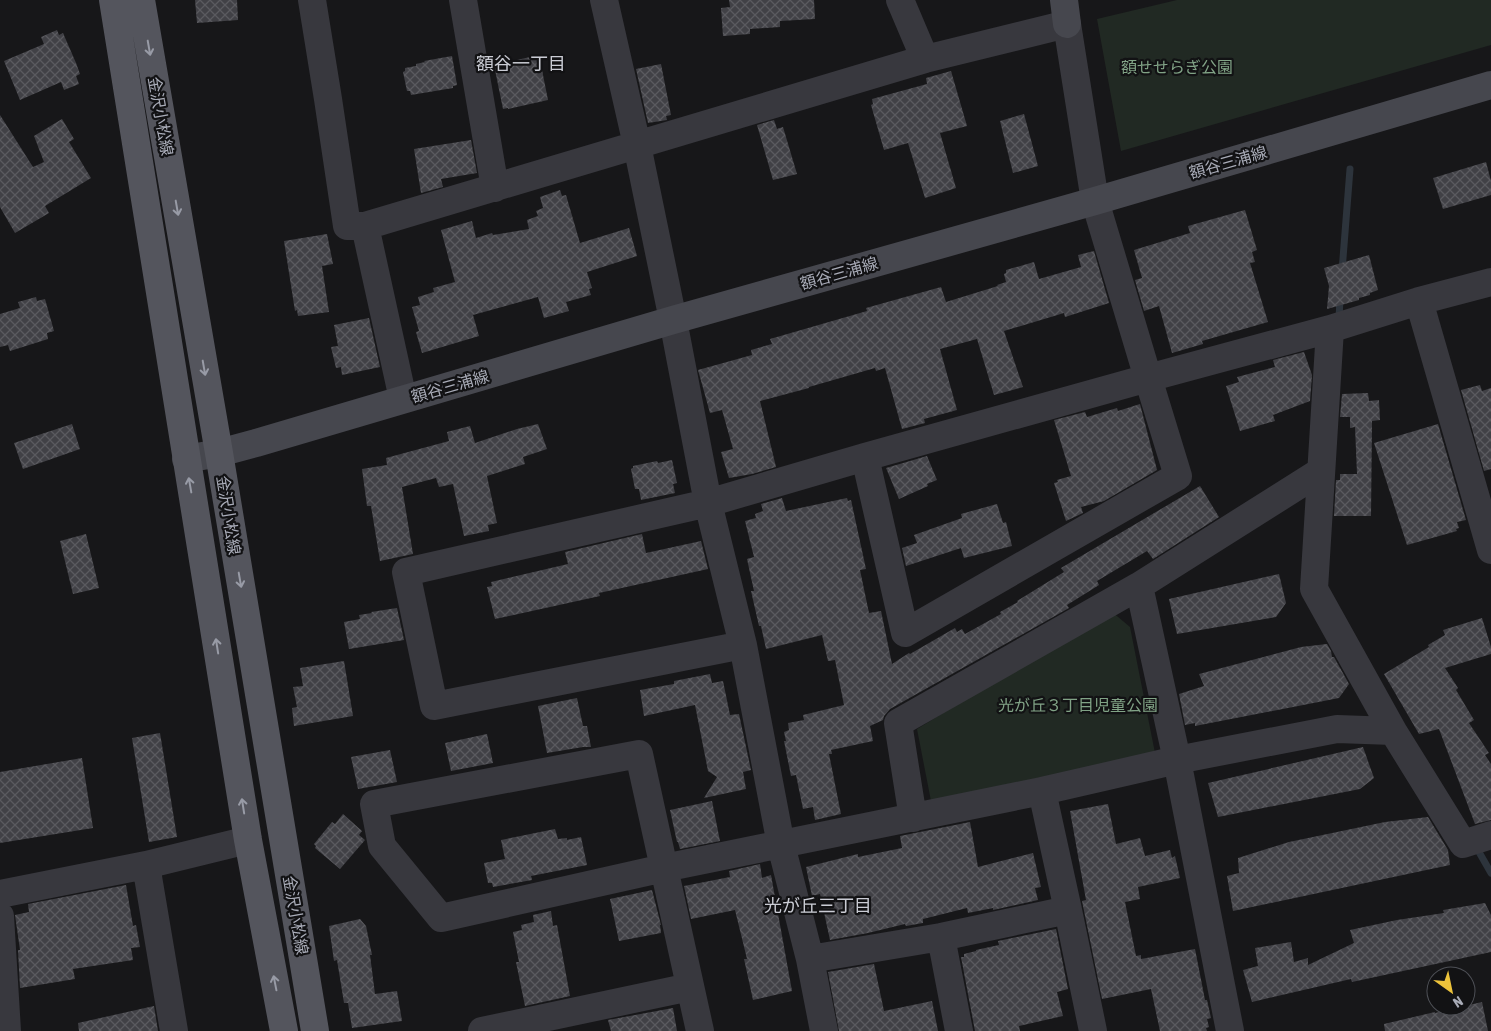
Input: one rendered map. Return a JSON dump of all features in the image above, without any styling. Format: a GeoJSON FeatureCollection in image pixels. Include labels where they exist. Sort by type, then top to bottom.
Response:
{"type":"FeatureCollection","features":[{"type":"Feature","properties":{"kind":"main road","name":"金沢小松線"},"geometry":{"type":"LineString","coordinates":[[113,0],[248,840],[284,1031]]}},
{"type":"Feature","properties":{"kind":"main road","name":"金沢小松線"},"geometry":{"type":"LineString","coordinates":[[141,0],[219,453],[315,1031]]}},
{"type":"Feature","properties":{"kind":"main road","name":"額谷三浦線"},"geometry":{"type":"LineString","coordinates":[[186,459],[219,453],[673,320],[1095,201],[1491,85]]}},
{"type":"Feature","properties":{"kind":"street"},"geometry":{"type":"LineString","coordinates":[[312,0],[347,226],[365,226],[637,146],[925,59],[1065,12],[1095,201],[1178,476],[905,633],[865,457]]}},
{"type":"Feature","properties":{"kind":"street"},"geometry":{"type":"LineString","coordinates":[[463,0],[495,188]]}},
{"type":"Feature","properties":{"kind":"street"},"geometry":{"type":"LineString","coordinates":[[604,0],[673,320],[708,503],[743,645],[781,845],[810,959],[824,1031]]}},
{"type":"Feature","properties":{"kind":"street"},"geometry":{"type":"LineString","coordinates":[[900,0],[925,59]]}},
{"type":"Feature","properties":{"kind":"street"},"geometry":{"type":"LineString","coordinates":[[365,226],[403,400]]}},
{"type":"Feature","properties":{"kind":"street"},"geometry":{"type":"LineString","coordinates":[[743,645],[434,706],[406,572],[708,503],[865,457],[1491,282]]}},
{"type":"Feature","properties":{"kind":"street"},"geometry":{"type":"LineString","coordinates":[[1418,301],[1491,550]]}},
{"type":"Feature","properties":{"kind":"street"},"geometry":{"type":"LineString","coordinates":[[1337,326],[1321,471],[1314,589],[1393,731],[1463,844],[1491,835]]}},
{"type":"Feature","properties":{"kind":"street"},"geometry":{"type":"LineString","coordinates":[[913,818],[898,723],[1139,586],[1321,471]]}},
{"type":"Feature","properties":{"kind":"street"},"geometry":{"type":"LineString","coordinates":[[1139,586],[1177,760],[1230,1031]]}},
{"type":"Feature","properties":{"kind":"street"},"geometry":{"type":"LineString","coordinates":[[700,1031],[664,868],[639,754],[374,804],[382,846],[441,918],[664,868],[1042,791],[1177,760],[1337,729],[1393,731]]}},
{"type":"Feature","properties":{"kind":"street"},"geometry":{"type":"LineString","coordinates":[[1042,791],[1093,1031]]}},
{"type":"Feature","properties":{"kind":"street"},"geometry":{"type":"LineString","coordinates":[[0,894],[146,865],[248,840]]}},
{"type":"Feature","properties":{"kind":"street"},"geometry":{"type":"LineString","coordinates":[[146,865],[174,1031]]}},
{"type":"Feature","properties":{"kind":"street"},"geometry":{"type":"LineString","coordinates":[[810,959],[940,937],[1068,910]]}},
{"type":"Feature","properties":{"kind":"street"},"geometry":{"type":"LineString","coordinates":[[0,916],[6,1031]]}},
{"type":"Feature","properties":{"kind":"street"},"geometry":{"type":"LineString","coordinates":[[940,937],[959,1031]]}},
{"type":"Feature","properties":{"kind":"street"},"geometry":{"type":"LineString","coordinates":[[482,1031],[576,1021],[690,986]]}},
{"type":"Feature","properties":{"kind":"green space","name":"額せせらぎ公園"},"geometry":{"type":"Polygon","coordinates":[[[1177,0],[1491,0],[1491,45],[1121,151],[1097,19],[1177,0]]]}},
{"type":"Feature","properties":{"kind":"green space","name":"光が丘３丁目児童公園"},"geometry":{"type":"Polygon","coordinates":[[[1111,611],[1130,627],[1155,753],[931,801],[917,729],[1111,611]]]}},
{"type":"Feature","properties":{"kind":"building"},"geometry":{"type":"Polygon","coordinates":[[[195,0],[237,0],[238,20],[197,23],[195,0]]]}},
{"type":"Feature","properties":{"kind":"building"},"geometry":{"type":"Polygon","coordinates":[[[729,0],[814,0],[815,19],[780,21],[780,27],[750,29],[750,34],[723,36],[721,8],[730,7],[729,0]]]}},
{"type":"Feature","properties":{"kind":"building"},"geometry":{"type":"Polygon","coordinates":[[[57,30],[59,35],[63,33],[76,63],[80,74],[76,76],[79,84],[64,90],[61,82],[20,100],[4,61],[44,44],[41,37],[57,30]]]}},
{"type":"Feature","properties":{"kind":"building"},"geometry":{"type":"Polygon","coordinates":[[[539,55],[548,100],[503,109],[494,65],[539,55]]]}},
{"type":"Feature","properties":{"kind":"building"},"geometry":{"type":"Polygon","coordinates":[[[452,56],[457,85],[453,86],[453,88],[411,95],[410,91],[407,91],[403,72],[405,68],[416,66],[416,64],[424,61],[452,56]]]}},
{"type":"Feature","properties":{"kind":"building"},"geometry":{"type":"Polygon","coordinates":[[[661,64],[671,115],[666,116],[667,120],[648,123],[636,69],[661,64]]]}},
{"type":"Feature","properties":{"kind":"building"},"geometry":{"type":"Polygon","coordinates":[[[951,71],[967,126],[940,133],[956,188],[925,198],[908,143],[884,150],[871,105],[873,104],[872,99],[927,84],[926,78],[951,71]]]}},
{"type":"Feature","properties":{"kind":"building"},"geometry":{"type":"Polygon","coordinates":[[[1024,114],[1038,166],[1013,173],[1000,121],[1024,114]]]}},
{"type":"Feature","properties":{"kind":"building"},"geometry":{"type":"Polygon","coordinates":[[[0,115],[33,167],[44,162],[34,136],[62,119],[74,139],[69,142],[91,178],[45,206],[49,213],[15,233],[0,207],[0,115]]]}},
{"type":"Feature","properties":{"kind":"building"},"geometry":{"type":"Polygon","coordinates":[[[774,120],[777,129],[783,127],[797,174],[773,180],[757,125],[774,120]]]}},
{"type":"Feature","properties":{"kind":"building"},"geometry":{"type":"Polygon","coordinates":[[[471,140],[477,173],[441,179],[443,187],[421,193],[414,149],[471,140]]]}},
{"type":"Feature","properties":{"kind":"building"},"geometry":{"type":"Polygon","coordinates":[[[1486,162],[1491,181],[1491,195],[1443,209],[1433,178],[1486,162]]]}},
{"type":"Feature","properties":{"kind":"building"},"geometry":{"type":"Polygon","coordinates":[[[560,190],[562,196],[566,195],[580,243],[629,228],[637,256],[587,272],[592,288],[589,289],[591,295],[566,302],[569,311],[544,318],[538,297],[473,315],[479,336],[422,353],[416,332],[419,331],[412,307],[420,305],[418,297],[434,292],[433,288],[455,282],[441,230],[472,221],[476,238],[492,233],[493,235],[529,229],[527,220],[538,216],[536,211],[543,208],[540,197],[560,190]]]}},
{"type":"Feature","properties":{"kind":"building"},"geometry":{"type":"Polygon","coordinates":[[[1245,210],[1257,250],[1252,252],[1255,262],[1250,263],[1268,322],[1202,341],[1203,344],[1172,353],[1159,306],[1144,311],[1135,280],[1142,278],[1134,250],[1190,233],[1188,226],[1245,210]]]}},
{"type":"Feature","properties":{"kind":"building"},"geometry":{"type":"Polygon","coordinates":[[[327,234],[333,264],[322,266],[329,312],[298,316],[297,310],[295,311],[284,241],[327,234]]]}},
{"type":"Feature","properties":{"kind":"building"},"geometry":{"type":"Polygon","coordinates":[[[1094,251],[1109,303],[1065,317],[1064,313],[1004,331],[1023,387],[994,395],[977,339],[940,349],[957,410],[924,419],[925,423],[902,429],[885,368],[876,371],[875,368],[760,401],[776,467],[729,478],[721,452],[733,449],[722,410],[710,413],[698,370],[752,355],[751,350],[772,344],[770,339],[867,311],[866,308],[941,287],[946,302],[998,286],[1006,282],[1004,274],[1006,270],[1034,262],[1039,279],[1081,267],[1078,255],[1094,251]]]}},
{"type":"Feature","properties":{"kind":"building"},"geometry":{"type":"Polygon","coordinates":[[[1369,255],[1378,290],[1370,293],[1370,295],[1359,298],[1359,300],[1327,309],[1329,286],[1324,268],[1369,255]]]}},
{"type":"Feature","properties":{"kind":"building"},"geometry":{"type":"Polygon","coordinates":[[[36,297],[37,301],[45,299],[54,331],[47,333],[48,339],[10,351],[8,345],[0,347],[0,314],[20,308],[18,302],[36,297]]]}},
{"type":"Feature","properties":{"kind":"building"},"geometry":{"type":"Polygon","coordinates":[[[369,318],[380,367],[342,375],[341,367],[336,368],[331,347],[338,346],[334,325],[369,318]]]}},
{"type":"Feature","properties":{"kind":"building"},"geometry":{"type":"Polygon","coordinates":[[[1304,352],[1312,375],[1310,401],[1273,415],[1275,421],[1240,431],[1226,386],[1239,382],[1237,377],[1275,367],[1273,360],[1304,352]]]}},
{"type":"Feature","properties":{"kind":"building"},"geometry":{"type":"Polygon","coordinates":[[[1480,385],[1482,391],[1491,388],[1491,469],[1484,471],[1461,390],[1480,385]]]}},
{"type":"Feature","properties":{"kind":"building"},"geometry":{"type":"Polygon","coordinates":[[[1368,393],[1369,401],[1379,400],[1380,420],[1372,421],[1371,516],[1334,516],[1336,480],[1340,480],[1340,474],[1357,474],[1355,427],[1350,428],[1350,417],[1340,417],[1342,394],[1368,393]]]}},
{"type":"Feature","properties":{"kind":"building"},"geometry":{"type":"Polygon","coordinates":[[[1140,404],[1157,470],[1104,501],[1081,507],[1083,513],[1066,521],[1054,483],[1058,482],[1057,480],[1071,476],[1054,420],[1085,412],[1087,417],[1117,408],[1118,411],[1140,404]]]}},
{"type":"Feature","properties":{"kind":"building"},"geometry":{"type":"Polygon","coordinates":[[[72,424],[80,449],[23,469],[14,443],[72,424]]]}},
{"type":"Feature","properties":{"kind":"building"},"geometry":{"type":"Polygon","coordinates":[[[538,424],[547,449],[523,457],[525,464],[487,476],[497,523],[488,525],[489,531],[464,536],[453,484],[439,487],[436,478],[402,487],[413,554],[380,561],[371,506],[367,506],[362,469],[387,465],[386,458],[449,441],[447,432],[470,426],[475,443],[538,424]]]}},
{"type":"Feature","properties":{"kind":"building"},"geometry":{"type":"Polygon","coordinates":[[[1438,424],[1466,520],[1457,522],[1459,528],[1456,529],[1457,531],[1407,545],[1374,443],[1438,424]]]}},
{"type":"Feature","properties":{"kind":"building"},"geometry":{"type":"Polygon","coordinates":[[[927,456],[937,480],[899,499],[886,468],[927,456]]]}},
{"type":"Feature","properties":{"kind":"building"},"geometry":{"type":"Polygon","coordinates":[[[672,460],[677,483],[673,484],[675,493],[641,500],[639,489],[635,489],[631,469],[633,466],[672,460]]]}},
{"type":"Feature","properties":{"kind":"building"},"geometry":{"type":"Polygon","coordinates":[[[1200,486],[1219,517],[1153,559],[1147,551],[1097,581],[1099,585],[1067,605],[1069,608],[890,709],[883,720],[870,726],[873,741],[831,750],[832,754],[829,754],[841,814],[815,820],[813,807],[803,809],[796,775],[791,776],[784,732],[789,730],[788,723],[804,720],[803,715],[844,705],[835,660],[828,661],[822,635],[766,649],[751,591],[754,591],[747,559],[754,557],[745,521],[756,518],[755,514],[763,511],[761,504],[782,498],[786,511],[847,498],[848,501],[851,500],[866,569],[860,570],[869,613],[881,611],[892,664],[955,628],[957,632],[962,629],[965,634],[1001,614],[1000,612],[1064,572],[1061,568],[1200,486]]]}},
{"type":"Feature","properties":{"kind":"building"},"geometry":{"type":"Polygon","coordinates":[[[997,504],[1003,523],[1006,522],[1012,546],[964,558],[961,548],[906,566],[902,548],[917,543],[914,535],[962,518],[961,514],[997,504]]]}},
{"type":"Feature","properties":{"kind":"building"},"geometry":{"type":"Polygon","coordinates":[[[86,534],[99,588],[73,594],[60,541],[86,534]]]}},
{"type":"Feature","properties":{"kind":"building"},"geometry":{"type":"Polygon","coordinates":[[[642,534],[646,553],[701,541],[708,569],[599,593],[600,596],[495,619],[487,587],[492,586],[491,582],[568,564],[565,552],[642,534]]]}},
{"type":"Feature","properties":{"kind":"building"},"geometry":{"type":"Polygon","coordinates":[[[1279,574],[1286,603],[1276,617],[1177,634],[1169,599],[1279,574]]]}},
{"type":"Feature","properties":{"kind":"building"},"geometry":{"type":"Polygon","coordinates":[[[397,608],[404,640],[349,649],[344,622],[360,619],[359,615],[397,608]]]}},
{"type":"Feature","properties":{"kind":"building"},"geometry":{"type":"Polygon","coordinates":[[[1482,618],[1491,647],[1491,654],[1445,668],[1458,688],[1456,690],[1474,720],[1469,723],[1489,753],[1485,755],[1491,764],[1491,820],[1475,824],[1439,729],[1419,734],[1384,674],[1429,647],[1428,645],[1445,635],[1443,630],[1482,618]]]}},
{"type":"Feature","properties":{"kind":"building"},"geometry":{"type":"Polygon","coordinates":[[[1327,644],[1332,657],[1334,657],[1349,684],[1339,698],[1195,726],[1195,723],[1185,725],[1179,694],[1204,686],[1199,674],[1301,647],[1327,644]]]}},
{"type":"Feature","properties":{"kind":"building"},"geometry":{"type":"Polygon","coordinates":[[[344,661],[353,716],[294,726],[292,708],[297,707],[293,687],[303,686],[300,668],[344,661]]]}},
{"type":"Feature","properties":{"kind":"building"},"geometry":{"type":"Polygon","coordinates":[[[710,674],[712,683],[723,681],[730,715],[739,714],[751,770],[743,772],[746,789],[704,798],[717,777],[708,771],[695,705],[644,716],[640,690],[674,684],[674,681],[710,674]]]}},
{"type":"Feature","properties":{"kind":"building"},"geometry":{"type":"Polygon","coordinates":[[[577,698],[583,726],[587,726],[591,747],[547,753],[538,706],[577,698]]]}},
{"type":"Feature","properties":{"kind":"building"},"geometry":{"type":"Polygon","coordinates":[[[160,733],[177,837],[149,842],[132,738],[160,733]]]}},
{"type":"Feature","properties":{"kind":"building"},"geometry":{"type":"Polygon","coordinates":[[[487,734],[493,763],[451,771],[445,743],[487,734]]]}},
{"type":"Feature","properties":{"kind":"building"},"geometry":{"type":"Polygon","coordinates":[[[1363,747],[1374,778],[1360,789],[1218,817],[1208,783],[1363,747]]]}},
{"type":"Feature","properties":{"kind":"building"},"geometry":{"type":"Polygon","coordinates":[[[390,750],[397,782],[358,789],[351,757],[390,750]]]}},
{"type":"Feature","properties":{"kind":"building"},"geometry":{"type":"Polygon","coordinates":[[[82,758],[93,828],[0,843],[0,772],[82,758]]]}},
{"type":"Feature","properties":{"kind":"building"},"geometry":{"type":"Polygon","coordinates":[[[712,801],[720,841],[680,849],[670,810],[712,801]]]}},
{"type":"Feature","properties":{"kind":"building"},"geometry":{"type":"Polygon","coordinates":[[[1108,804],[1116,844],[1140,838],[1145,856],[1170,850],[1172,858],[1175,856],[1180,878],[1138,887],[1140,899],[1125,902],[1136,956],[1141,955],[1141,959],[1195,949],[1205,1000],[1207,1000],[1211,1018],[1207,1019],[1209,1027],[1206,1028],[1207,1031],[1160,1031],[1151,989],[1102,999],[1082,901],[1086,900],[1070,811],[1108,804]]]}},
{"type":"Feature","properties":{"kind":"building"},"geometry":{"type":"Polygon","coordinates":[[[343,814],[362,831],[359,835],[365,840],[340,869],[315,848],[314,844],[332,822],[335,824],[343,814]]]}},
{"type":"Feature","properties":{"kind":"building"},"geometry":{"type":"Polygon","coordinates":[[[1428,817],[1448,850],[1450,865],[1233,911],[1227,876],[1239,873],[1238,858],[1289,842],[1385,822],[1428,817]]]}},
{"type":"Feature","properties":{"kind":"building"},"geometry":{"type":"Polygon","coordinates":[[[970,822],[978,867],[1033,853],[1041,887],[1035,888],[1038,900],[993,910],[993,908],[968,913],[967,908],[923,919],[923,923],[906,926],[905,924],[830,940],[820,894],[812,896],[806,867],[858,854],[858,857],[902,848],[900,836],[970,822]]]}},
{"type":"Feature","properties":{"kind":"building"},"geometry":{"type":"Polygon","coordinates":[[[555,829],[558,839],[567,838],[567,840],[581,837],[587,865],[531,876],[532,880],[493,887],[492,883],[488,883],[484,863],[505,859],[501,840],[555,829]]]}},
{"type":"Feature","properties":{"kind":"building"},"geometry":{"type":"Polygon","coordinates":[[[760,864],[762,878],[771,875],[792,991],[753,1000],[744,959],[747,959],[735,910],[691,919],[684,886],[730,877],[729,871],[760,864]]]}},
{"type":"Feature","properties":{"kind":"building"},"geometry":{"type":"Polygon","coordinates":[[[126,885],[133,926],[136,925],[140,947],[131,948],[133,960],[73,969],[75,979],[20,988],[18,950],[20,950],[15,915],[29,912],[28,904],[126,885]]]}},
{"type":"Feature","properties":{"kind":"building"},"geometry":{"type":"Polygon","coordinates":[[[652,890],[661,925],[661,933],[619,941],[610,899],[652,890]]]}},
{"type":"Feature","properties":{"kind":"building"},"geometry":{"type":"Polygon","coordinates":[[[1485,903],[1491,915],[1491,952],[1352,982],[1351,979],[1252,1002],[1243,970],[1258,966],[1255,948],[1291,942],[1294,962],[1308,958],[1308,965],[1354,943],[1350,930],[1444,913],[1443,910],[1485,903]]]}},
{"type":"Feature","properties":{"kind":"building"},"geometry":{"type":"Polygon","coordinates":[[[551,911],[553,926],[557,925],[570,996],[525,1006],[516,962],[519,962],[513,932],[522,930],[521,925],[534,922],[533,915],[551,911]]]}},
{"type":"Feature","properties":{"kind":"building"},"geometry":{"type":"Polygon","coordinates":[[[360,919],[366,926],[372,955],[370,955],[375,994],[397,991],[402,1021],[352,1028],[348,1003],[344,1003],[337,960],[334,961],[329,926],[360,919]]]}},
{"type":"Feature","properties":{"kind":"building"},"geometry":{"type":"Polygon","coordinates":[[[1056,929],[1068,989],[1057,992],[1063,1016],[1019,1026],[1020,1031],[975,1031],[961,957],[976,950],[999,945],[998,941],[1056,929]]]}},
{"type":"Feature","properties":{"kind":"building"},"geometry":{"type":"Polygon","coordinates":[[[874,964],[884,1011],[932,1001],[938,1031],[839,1031],[828,972],[874,964]]]}},
{"type":"Feature","properties":{"kind":"building"},"geometry":{"type":"Polygon","coordinates":[[[1482,1002],[1488,1031],[1385,1031],[1384,1024],[1426,1014],[1426,1016],[1476,1016],[1476,1003],[1482,1002]]]}},
{"type":"Feature","properties":{"kind":"building"},"geometry":{"type":"Polygon","coordinates":[[[154,1006],[158,1031],[79,1031],[78,1023],[154,1006]]]}},
{"type":"Feature","properties":{"kind":"building"},"geometry":{"type":"Polygon","coordinates":[[[673,1008],[677,1031],[611,1031],[608,1020],[673,1008]]]}},
{"type":"Feature","properties":{"kind":"waterway"},"geometry":{"type":"LineString","coordinates":[[1342,271],[1350,169]]}},
{"type":"Feature","properties":{"kind":"waterway"},"geometry":{"type":"LineString","coordinates":[[1339,321],[1340,297]]}},
{"type":"Feature","properties":{"kind":"waterway"},"geometry":{"type":"LineString","coordinates":[[1475,845],[1491,873]]}},
{"type":"Feature","properties":{"kind":"district","name":"額谷一丁目"},"geometry":{"type":"Point","coordinates":[521,64]}},
{"type":"Feature","properties":{"kind":"district","name":"光が丘三丁目"},"geometry":{"type":"Point","coordinates":[818,906]}}]}
